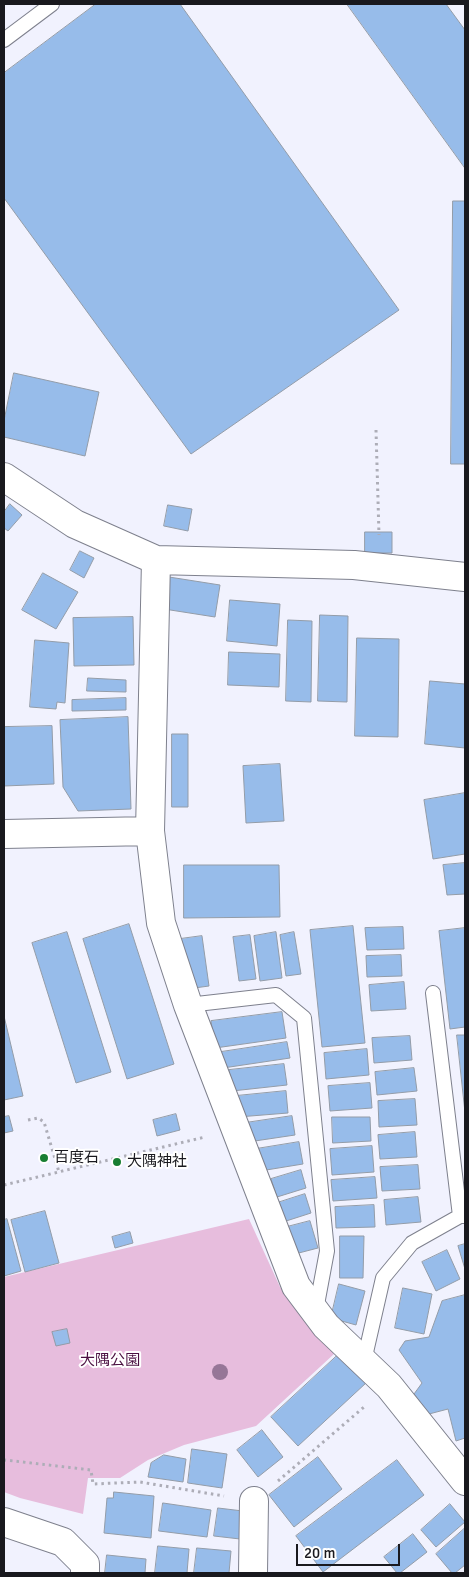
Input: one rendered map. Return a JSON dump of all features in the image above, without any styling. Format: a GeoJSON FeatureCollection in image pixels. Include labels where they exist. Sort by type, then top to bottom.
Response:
{"type":"FeatureCollection","features":[{"type":"Feature","properties":{"kind":"street"},"geometry":{"type":"LineString","coordinates":[[4,477],[76,524],[156,560],[354,565],[465,577]]}},
{"type":"Feature","properties":{"kind":"street"},"geometry":{"type":"LineString","coordinates":[[156,560],[150,831],[161,923],[188,1005],[296,1286],[326,1326],[389,1386],[465,1481]]}},
{"type":"Feature","properties":{"kind":"street"},"geometry":{"type":"LineString","coordinates":[[4,834],[150,831]]}},
{"type":"Feature","properties":{"kind":"street"},"geometry":{"type":"LineString","coordinates":[[253,1573],[254,1501]]}},
{"type":"Feature","properties":{"kind":"street"},"geometry":{"type":"LineString","coordinates":[[4,1522],[63,1542],[85,1564],[85,1573]]}},
{"type":"Feature","properties":{"kind":"lane"},"geometry":{"type":"LineString","coordinates":[[4,40],[52,4]]}},
{"type":"Feature","properties":{"kind":"lane"},"geometry":{"type":"LineString","coordinates":[[364,1361],[383,1278],[412,1242],[463,1216],[433,993]]}},
{"type":"Feature","properties":{"kind":"lane"},"geometry":{"type":"LineString","coordinates":[[188,1005],[276,996],[304,1018],[326,1251],[315,1311]]}},
{"type":"Feature","properties":{"kind":"path"},"geometry":{"type":"LineString","coordinates":[[376,430],[380,568]]}},
{"type":"Feature","properties":{"kind":"path"},"geometry":{"type":"LineString","coordinates":[[28,1120],[38,1118],[44,1122],[58,1172]]}},
{"type":"Feature","properties":{"kind":"path"},"geometry":{"type":"LineString","coordinates":[[4,1185],[235,1129]]}},
{"type":"Feature","properties":{"kind":"path"},"geometry":{"type":"LineString","coordinates":[[4,1462],[5,1460],[91,1470],[93,1484],[140,1482],[254,1501],[389,1386]]}},
{"type":"Feature","properties":{"kind":"green space","name":"大隅公園"},"geometry":{"type":"Polygon","coordinates":[[[249,1219],[280,1287],[334,1354],[256,1426],[184,1445],[148,1460],[120,1478],[88,1478],[83,1514],[4,1492],[4,1277],[249,1219]]]}},
{"type":"Feature","properties":{"kind":"building"},"geometry":{"type":"Polygon","coordinates":[[[96,4],[180,4],[399,310],[191,454],[4,198],[4,73],[96,4]]]}},
{"type":"Feature","properties":{"kind":"building"},"geometry":{"type":"Polygon","coordinates":[[[347,4],[446,4],[465,30],[465,168],[347,4]]]}},
{"type":"Feature","properties":{"kind":"building"},"geometry":{"type":"Polygon","coordinates":[[[453,201],[465,201],[465,464],[451,464],[453,201]]]}},
{"type":"Feature","properties":{"kind":"building"},"geometry":{"type":"Polygon","coordinates":[[[14,373],[99,392],[85,456],[4,437],[4,421],[14,373]]]}},
{"type":"Feature","properties":{"kind":"building"},"geometry":{"type":"Polygon","coordinates":[[[10,504],[22,515],[8,531],[4,528],[4,512],[10,504]]]}},
{"type":"Feature","properties":{"kind":"building"},"geometry":{"type":"Polygon","coordinates":[[[168,505],[192,509],[188,531],[164,526],[168,505]]]}},
{"type":"Feature","properties":{"kind":"building"},"geometry":{"type":"Polygon","coordinates":[[[365,532],[392,532],[392,553],[365,553],[365,532]]]}},
{"type":"Feature","properties":{"kind":"building"},"geometry":{"type":"Polygon","coordinates":[[[80,551],[94,558],[84,578],[70,570],[80,551]]]}},
{"type":"Feature","properties":{"kind":"building"},"geometry":{"type":"Polygon","coordinates":[[[43,573],[78,592],[56,629],[22,610],[43,573]]]}},
{"type":"Feature","properties":{"kind":"building"},"geometry":{"type":"Polygon","coordinates":[[[169,577],[220,585],[215,617],[164,609],[169,577]]]}},
{"type":"Feature","properties":{"kind":"building"},"geometry":{"type":"Polygon","coordinates":[[[230,600],[280,604],[277,646],[227,641],[230,600]]]}},
{"type":"Feature","properties":{"kind":"building"},"geometry":{"type":"Polygon","coordinates":[[[320,615],[348,616],[347,702],[318,701],[320,615]]]}},
{"type":"Feature","properties":{"kind":"building"},"geometry":{"type":"Polygon","coordinates":[[[133,617],[134,665],[74,666],[73,618],[133,617]]]}},
{"type":"Feature","properties":{"kind":"building"},"geometry":{"type":"Polygon","coordinates":[[[288,620],[312,621],[311,702],[286,701],[288,620]]]}},
{"type":"Feature","properties":{"kind":"building"},"geometry":{"type":"Polygon","coordinates":[[[357,638],[399,639],[398,737],[355,736],[357,638]]]}},
{"type":"Feature","properties":{"kind":"building"},"geometry":{"type":"Polygon","coordinates":[[[35,640],[69,643],[65,703],[57,702],[56,709],[30,707],[35,640]]]}},
{"type":"Feature","properties":{"kind":"building"},"geometry":{"type":"Polygon","coordinates":[[[229,652],[280,654],[279,687],[228,685],[229,652]]]}},
{"type":"Feature","properties":{"kind":"building"},"geometry":{"type":"Polygon","coordinates":[[[88,678],[126,680],[126,692],[87,691],[88,678]]]}},
{"type":"Feature","properties":{"kind":"building"},"geometry":{"type":"Polygon","coordinates":[[[430,681],[465,684],[465,748],[425,744],[430,681]]]}},
{"type":"Feature","properties":{"kind":"building"},"geometry":{"type":"Polygon","coordinates":[[[126,698],[126,710],[72,711],[72,700],[126,698]]]}},
{"type":"Feature","properties":{"kind":"building"},"geometry":{"type":"Polygon","coordinates":[[[128,717],[131,809],[78,811],[63,787],[60,720],[128,717]]]}},
{"type":"Feature","properties":{"kind":"building"},"geometry":{"type":"Polygon","coordinates":[[[52,726],[54,784],[4,786],[4,727],[52,726]]]}},
{"type":"Feature","properties":{"kind":"building"},"geometry":{"type":"Polygon","coordinates":[[[172,734],[188,734],[188,807],[172,807],[172,734]]]}},
{"type":"Feature","properties":{"kind":"building"},"geometry":{"type":"Polygon","coordinates":[[[280,764],[284,821],[246,823],[243,766],[280,764]]]}},
{"type":"Feature","properties":{"kind":"building"},"geometry":{"type":"Polygon","coordinates":[[[465,793],[465,854],[433,859],[424,800],[465,793]]]}},
{"type":"Feature","properties":{"kind":"building"},"geometry":{"type":"Polygon","coordinates":[[[465,863],[465,894],[447,895],[443,865],[465,863]]]}},
{"type":"Feature","properties":{"kind":"building"},"geometry":{"type":"Polygon","coordinates":[[[184,865],[279,865],[280,917],[184,918],[184,865]]]}},
{"type":"Feature","properties":{"kind":"building"},"geometry":{"type":"Polygon","coordinates":[[[129,924],[174,1064],[127,1079],[83,939],[129,924]]]}},
{"type":"Feature","properties":{"kind":"building"},"geometry":{"type":"Polygon","coordinates":[[[353,926],[365,1043],[322,1047],[310,930],[353,926]]]}},
{"type":"Feature","properties":{"kind":"building"},"geometry":{"type":"Polygon","coordinates":[[[403,927],[404,949],[367,950],[365,928],[403,927]]]}},
{"type":"Feature","properties":{"kind":"building"},"geometry":{"type":"Polygon","coordinates":[[[465,928],[465,1027],[450,1029],[439,931],[465,928]]]}},
{"type":"Feature","properties":{"kind":"building"},"geometry":{"type":"Polygon","coordinates":[[[67,932],[111,1072],[76,1083],[32,943],[67,932]]]}},
{"type":"Feature","properties":{"kind":"building"},"geometry":{"type":"Polygon","coordinates":[[[276,932],[282,978],[260,981],[254,936],[276,932]]]}},
{"type":"Feature","properties":{"kind":"building"},"geometry":{"type":"Polygon","coordinates":[[[294,932],[301,974],[286,976],[280,935],[294,932]]]}},
{"type":"Feature","properties":{"kind":"building"},"geometry":{"type":"Polygon","coordinates":[[[250,935],[256,979],[239,981],[233,937],[250,935]]]}},
{"type":"Feature","properties":{"kind":"building"},"geometry":{"type":"Polygon","coordinates":[[[202,936],[209,986],[187,989],[180,939],[202,936]]]}},
{"type":"Feature","properties":{"kind":"building"},"geometry":{"type":"Polygon","coordinates":[[[401,955],[402,976],[367,977],[366,956],[401,955]]]}},
{"type":"Feature","properties":{"kind":"building"},"geometry":{"type":"Polygon","coordinates":[[[404,982],[406,1009],[371,1011],[369,985],[404,982]]]}},
{"type":"Feature","properties":{"kind":"building"},"geometry":{"type":"Polygon","coordinates":[[[282,1012],[286,1038],[215,1048],[211,1021],[282,1012]]]}},
{"type":"Feature","properties":{"kind":"building"},"geometry":{"type":"Polygon","coordinates":[[[4,1016],[23,1096],[4,1100],[4,1016]]]}},
{"type":"Feature","properties":{"kind":"building"},"geometry":{"type":"Polygon","coordinates":[[[457,1035],[465,1035],[465,1112],[457,1035]]]}},
{"type":"Feature","properties":{"kind":"building"},"geometry":{"type":"Polygon","coordinates":[[[410,1036],[412,1060],[374,1063],[372,1038],[410,1036]]]}},
{"type":"Feature","properties":{"kind":"building"},"geometry":{"type":"Polygon","coordinates":[[[287,1042],[290,1058],[223,1068],[221,1052],[287,1042]]]}},
{"type":"Feature","properties":{"kind":"building"},"geometry":{"type":"Polygon","coordinates":[[[367,1049],[369,1075],[326,1079],[324,1053],[367,1049]]]}},
{"type":"Feature","properties":{"kind":"building"},"geometry":{"type":"Polygon","coordinates":[[[284,1064],[287,1085],[232,1091],[229,1070],[284,1064]]]}},
{"type":"Feature","properties":{"kind":"building"},"geometry":{"type":"Polygon","coordinates":[[[414,1068],[417,1091],[377,1095],[375,1072],[414,1068]]]}},
{"type":"Feature","properties":{"kind":"building"},"geometry":{"type":"Polygon","coordinates":[[[370,1083],[372,1108],[330,1111],[328,1086],[370,1083]]]}},
{"type":"Feature","properties":{"kind":"building"},"geometry":{"type":"Polygon","coordinates":[[[286,1091],[288,1113],[238,1117],[236,1096],[286,1091]]]}},
{"type":"Feature","properties":{"kind":"building"},"geometry":{"type":"Polygon","coordinates":[[[415,1099],[417,1125],[379,1127],[378,1101],[415,1099]]]}},
{"type":"Feature","properties":{"kind":"building"},"geometry":{"type":"Polygon","coordinates":[[[176,1114],[180,1130],[157,1136],[153,1120],[176,1114]]]}},
{"type":"Feature","properties":{"kind":"building"},"geometry":{"type":"Polygon","coordinates":[[[9,1116],[13,1131],[4,1133],[4,1117],[9,1116]]]}},
{"type":"Feature","properties":{"kind":"building"},"geometry":{"type":"Polygon","coordinates":[[[292,1116],[295,1135],[248,1142],[245,1123],[292,1116]]]}},
{"type":"Feature","properties":{"kind":"building"},"geometry":{"type":"Polygon","coordinates":[[[332,1117],[370,1117],[371,1141],[333,1143],[332,1117]]]}},
{"type":"Feature","properties":{"kind":"building"},"geometry":{"type":"Polygon","coordinates":[[[415,1132],[417,1157],[380,1159],[378,1135],[415,1132]]]}},
{"type":"Feature","properties":{"kind":"building"},"geometry":{"type":"Polygon","coordinates":[[[299,1142],[303,1164],[260,1171],[256,1149],[299,1142]]]}},
{"type":"Feature","properties":{"kind":"building"},"geometry":{"type":"Polygon","coordinates":[[[372,1146],[374,1172],[332,1175],[330,1149],[372,1146]]]}},
{"type":"Feature","properties":{"kind":"building"},"geometry":{"type":"Polygon","coordinates":[[[418,1165],[420,1189],[382,1191],[380,1167],[418,1165]]]}},
{"type":"Feature","properties":{"kind":"building"},"geometry":{"type":"Polygon","coordinates":[[[301,1170],[306,1188],[277,1197],[271,1179],[301,1170]]]}},
{"type":"Feature","properties":{"kind":"building"},"geometry":{"type":"Polygon","coordinates":[[[375,1177],[377,1198],[333,1201],[331,1180],[375,1177]]]}},
{"type":"Feature","properties":{"kind":"building"},"geometry":{"type":"Polygon","coordinates":[[[305,1194],[311,1213],[283,1222],[277,1203],[305,1194]]]}},
{"type":"Feature","properties":{"kind":"building"},"geometry":{"type":"Polygon","coordinates":[[[418,1197],[421,1222],[386,1225],[384,1200],[418,1197]]]}},
{"type":"Feature","properties":{"kind":"building"},"geometry":{"type":"Polygon","coordinates":[[[374,1205],[375,1227],[336,1228],[335,1207],[374,1205]]]}},
{"type":"Feature","properties":{"kind":"building"},"geometry":{"type":"Polygon","coordinates":[[[45,1211],[59,1263],[25,1272],[11,1220],[45,1211]]]}},
{"type":"Feature","properties":{"kind":"building"},"geometry":{"type":"Polygon","coordinates":[[[7,1219],[21,1271],[4,1276],[4,1220],[7,1219]]]}},
{"type":"Feature","properties":{"kind":"building"},"geometry":{"type":"Polygon","coordinates":[[[310,1221],[318,1248],[291,1255],[283,1228],[310,1221]]]}},
{"type":"Feature","properties":{"kind":"building"},"geometry":{"type":"Polygon","coordinates":[[[130,1232],[133,1243],[115,1248],[112,1237],[130,1232]]]}},
{"type":"Feature","properties":{"kind":"building"},"geometry":{"type":"Polygon","coordinates":[[[340,1236],[364,1236],[363,1278],[340,1278],[340,1236]]]}},
{"type":"Feature","properties":{"kind":"building"},"geometry":{"type":"Polygon","coordinates":[[[465,1244],[465,1269],[458,1246],[465,1244]]]}},
{"type":"Feature","properties":{"kind":"building"},"geometry":{"type":"Polygon","coordinates":[[[447,1250],[460,1279],[436,1291],[422,1262],[447,1250]]]}},
{"type":"Feature","properties":{"kind":"building"},"geometry":{"type":"Polygon","coordinates":[[[339,1284],[365,1291],[356,1325],[331,1318],[339,1284]]]}},
{"type":"Feature","properties":{"kind":"building"},"geometry":{"type":"Polygon","coordinates":[[[403,1288],[432,1294],[424,1334],[395,1328],[403,1288]]]}},
{"type":"Feature","properties":{"kind":"building"},"geometry":{"type":"Polygon","coordinates":[[[465,1295],[465,1438],[456,1441],[448,1409],[429,1414],[414,1394],[422,1383],[399,1350],[405,1341],[429,1337],[442,1301],[465,1295]]]}},
{"type":"Feature","properties":{"kind":"building"},"geometry":{"type":"Polygon","coordinates":[[[67,1329],[70,1343],[56,1346],[52,1332],[67,1329]]]}},
{"type":"Feature","properties":{"kind":"building"},"geometry":{"type":"Polygon","coordinates":[[[339,1354],[366,1383],[298,1446],[271,1417],[339,1354]]]}},
{"type":"Feature","properties":{"kind":"building"},"geometry":{"type":"Polygon","coordinates":[[[262,1430],[283,1457],[258,1477],[237,1450],[262,1430]]]}},
{"type":"Feature","properties":{"kind":"building"},"geometry":{"type":"Polygon","coordinates":[[[192,1449],[227,1454],[222,1488],[188,1483],[192,1449]]]}},
{"type":"Feature","properties":{"kind":"building"},"geometry":{"type":"Polygon","coordinates":[[[164,1455],[186,1459],[183,1482],[148,1477],[151,1463],[164,1455]]]}},
{"type":"Feature","properties":{"kind":"building"},"geometry":{"type":"Polygon","coordinates":[[[318,1457],[342,1489],[294,1527],[269,1495],[318,1457]]]}},
{"type":"Feature","properties":{"kind":"building"},"geometry":{"type":"Polygon","coordinates":[[[397,1460],[424,1495],[323,1572],[296,1536],[397,1460]]]}},
{"type":"Feature","properties":{"kind":"building"},"geometry":{"type":"Polygon","coordinates":[[[114,1492],[154,1496],[151,1538],[104,1533],[107,1498],[113,1498],[114,1492]]]}},
{"type":"Feature","properties":{"kind":"building"},"geometry":{"type":"Polygon","coordinates":[[[163,1503],[211,1510],[207,1537],[159,1531],[163,1503]]]}},
{"type":"Feature","properties":{"kind":"building"},"geometry":{"type":"Polygon","coordinates":[[[450,1504],[465,1522],[436,1547],[421,1530],[450,1504]]]}},
{"type":"Feature","properties":{"kind":"building"},"geometry":{"type":"Polygon","coordinates":[[[218,1508],[243,1511],[240,1539],[214,1536],[218,1508]]]}},
{"type":"Feature","properties":{"kind":"building"},"geometry":{"type":"Polygon","coordinates":[[[465,1528],[465,1565],[455,1573],[452,1573],[436,1554],[465,1528]]]}},
{"type":"Feature","properties":{"kind":"building"},"geometry":{"type":"Polygon","coordinates":[[[413,1534],[427,1552],[400,1573],[397,1573],[384,1557],[413,1534]]]}},
{"type":"Feature","properties":{"kind":"building"},"geometry":{"type":"Polygon","coordinates":[[[158,1546],[189,1549],[187,1573],[155,1573],[158,1546]]]}},
{"type":"Feature","properties":{"kind":"building"},"geometry":{"type":"Polygon","coordinates":[[[197,1548],[231,1551],[229,1573],[194,1573],[197,1548]]]}},
{"type":"Feature","properties":{"kind":"building"},"geometry":{"type":"Polygon","coordinates":[[[107,1555],[146,1559],[145,1573],[105,1573],[107,1555]]]}},
{"type":"Feature","properties":{"kind":"place","name":"百度石"},"geometry":{"type":"Point","coordinates":[44,1158]}},
{"type":"Feature","properties":{"kind":"place","name":"大隅神社"},"geometry":{"type":"Point","coordinates":[117,1162]}}]}
